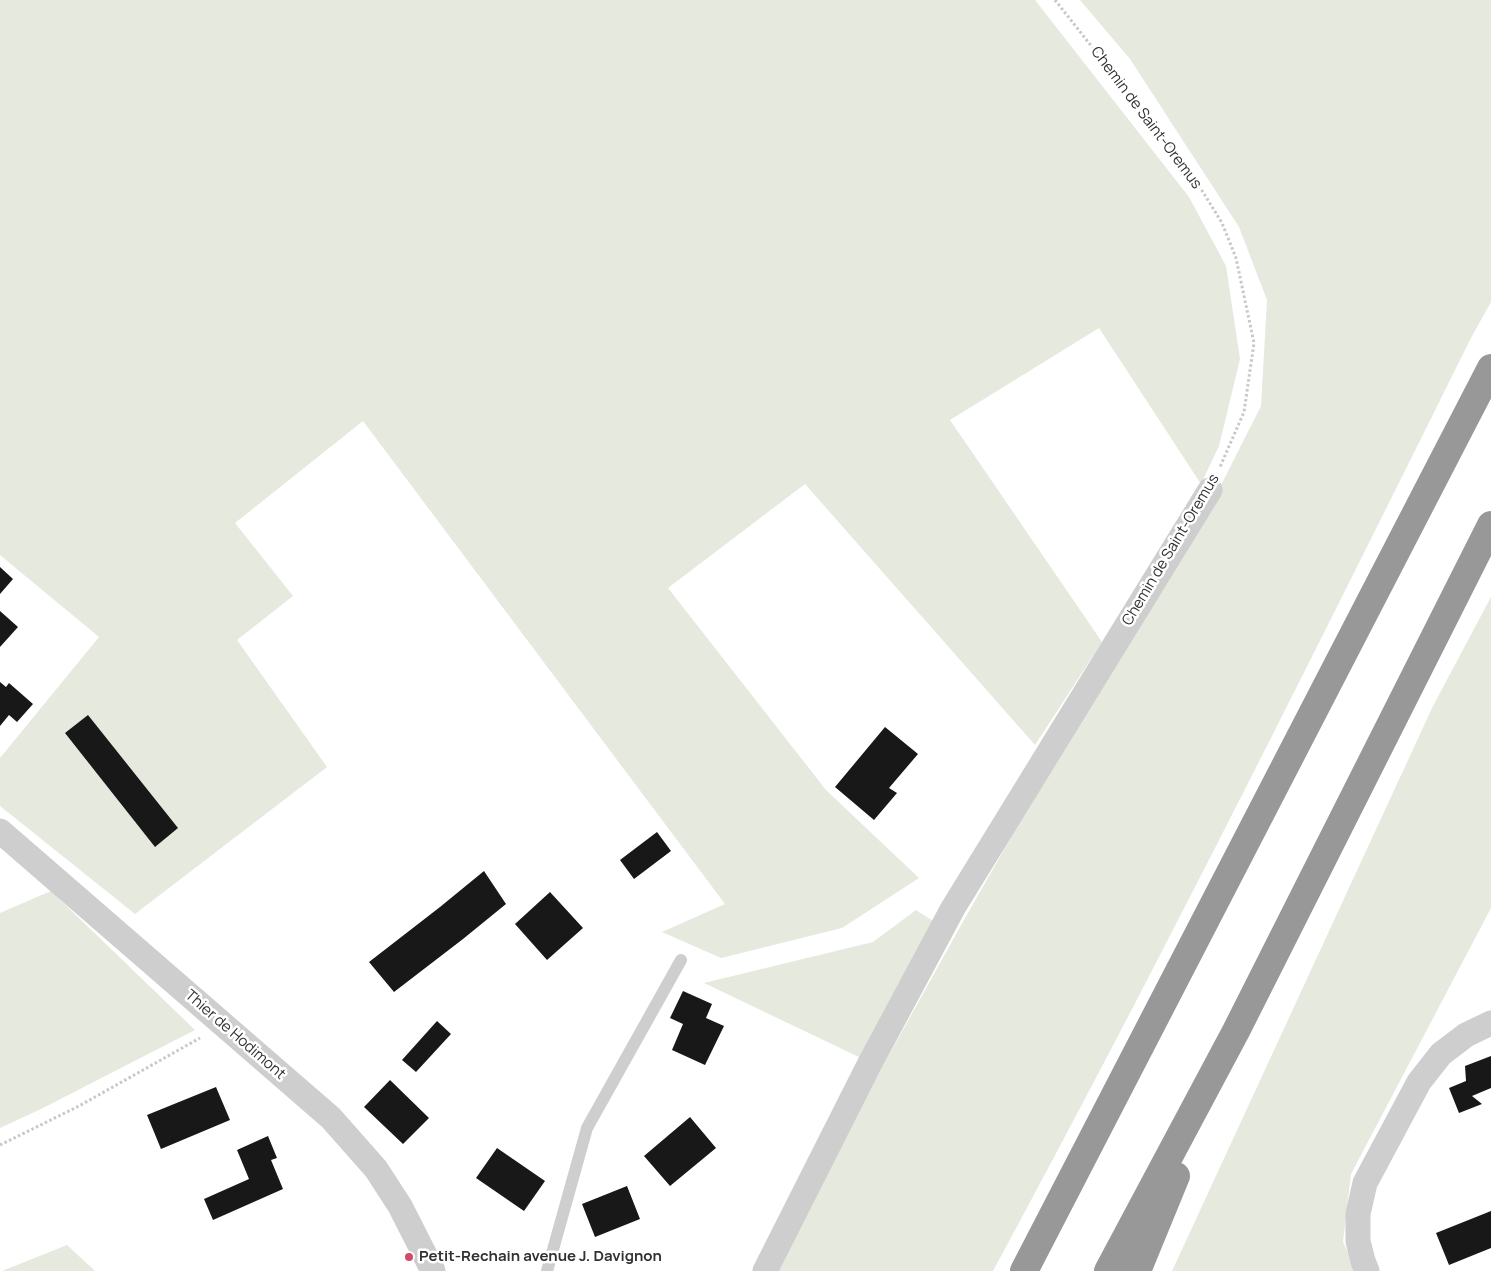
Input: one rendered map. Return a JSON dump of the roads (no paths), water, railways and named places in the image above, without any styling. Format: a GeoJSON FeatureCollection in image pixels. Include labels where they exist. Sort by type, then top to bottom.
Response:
{"type":"FeatureCollection","features":[{"type":"Feature","properties":{"kind":"highway"},"geometry":{"type":"LineString","coordinates":[[1024,1271],[1491,368]]}},
{"type":"Feature","properties":{"kind":"highway"},"geometry":{"type":"LineString","coordinates":[[1108,1271],[1236,1031],[1491,525]]}},
{"type":"Feature","properties":{"kind":"highway"},"geometry":{"type":"LineString","coordinates":[[1137,1271],[1236,1031]]}},
{"type":"Feature","properties":{"kind":"street","name":"Chemin de Saint-Oremus"},"geometry":{"type":"LineString","coordinates":[[765,1271],[868,1067],[953,908],[1210,490]]}},
{"type":"Feature","properties":{"kind":"street","name":"Thier de Hodimont"},"geometry":{"type":"LineString","coordinates":[[0,831],[331,1118],[376,1168],[400,1206],[433,1271]]}},
{"type":"Feature","properties":{"kind":"street"},"geometry":{"type":"LineString","coordinates":[[1367,1271],[1362,1261],[1358,1241],[1358,1214],[1365,1183],[1419,1082],[1441,1054],[1466,1034],[1491,1023]]}},
{"type":"Feature","properties":{"kind":"lane"},"geometry":{"type":"LineString","coordinates":[[547,1271],[587,1128],[682,960]]}},
{"type":"Feature","properties":{"kind":"place","name":"Petit-Rechain avenue J. Davignon"},"geometry":{"type":"Point","coordinates":[409,1257]}}]}
